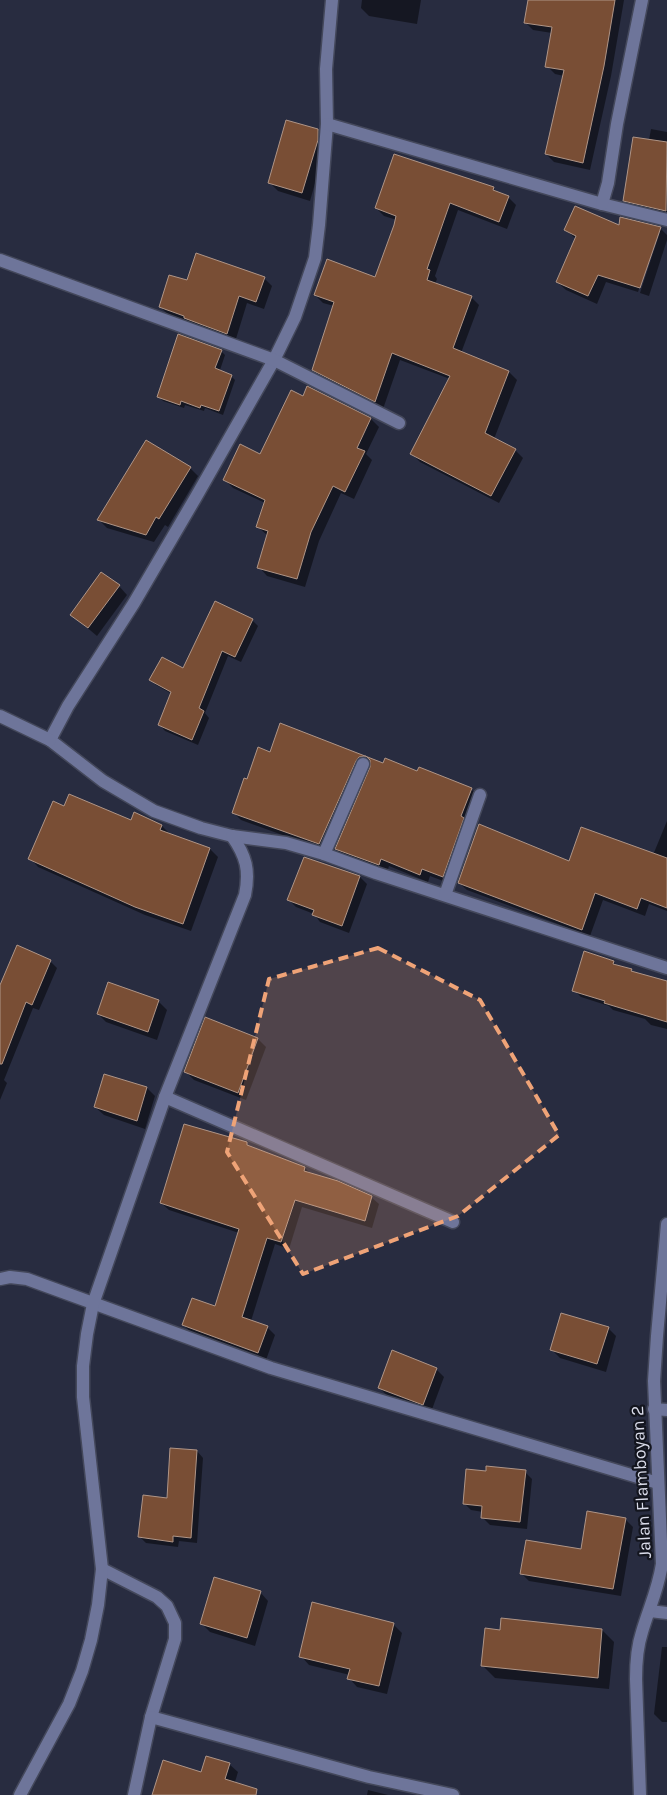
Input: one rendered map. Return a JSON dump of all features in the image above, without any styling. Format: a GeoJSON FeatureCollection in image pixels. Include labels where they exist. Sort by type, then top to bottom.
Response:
{"type":"FeatureCollection","features":[{"type":"Feature","properties":{"kind":"street"},"geometry":{"type":"LineString","coordinates":[[50,740],[68,706],[134,603],[274,360],[295,317],[315,258],[319,224],[327,124],[326,69],[332,0]]}},
{"type":"Feature","properties":{"kind":"street"},"geometry":{"type":"LineString","coordinates":[[602,204],[608,183],[642,0]]}},
{"type":"Feature","properties":{"kind":"street"},"geometry":{"type":"LineString","coordinates":[[327,124],[602,204],[667,220]]}},
{"type":"Feature","properties":{"kind":"street"},"geometry":{"type":"LineString","coordinates":[[0,260],[274,360],[399,423]]}},
{"type":"Feature","properties":{"kind":"street"},"geometry":{"type":"LineString","coordinates":[[0,716],[50,740],[103,781],[154,811],[201,828],[232,836],[286,843],[324,854],[376,873],[667,968]]}},
{"type":"Feature","properties":{"kind":"street"},"geometry":{"type":"LineString","coordinates":[[324,854],[363,764]]}},
{"type":"Feature","properties":{"kind":"street"},"geometry":{"type":"LineString","coordinates":[[445,895],[480,795]]}},
{"type":"Feature","properties":{"kind":"street"},"geometry":{"type":"LineString","coordinates":[[20,1795],[68,1704],[82,1671],[93,1631],[102,1569],[87,1444],[84,1397],[83,1366],[87,1334],[93,1304],[165,1097],[245,895],[247,865],[242,850],[232,836]]}},
{"type":"Feature","properties":{"kind":"street"},"geometry":{"type":"LineString","coordinates":[[165,1097],[453,1222]]}},
{"type":"Feature","properties":{"kind":"street","name":"Jalan Flamboyan 2"},"geometry":{"type":"LineString","coordinates":[[640,1795],[636,1662],[641,1634],[659,1583],[662,1564],[658,1483],[661,1409],[657,1336],[667,1224]]}},
{"type":"Feature","properties":{"kind":"street"},"geometry":{"type":"LineString","coordinates":[[0,1279],[10,1277],[27,1279],[271,1368],[658,1483]]}},
{"type":"Feature","properties":{"kind":"street"},"geometry":{"type":"LineString","coordinates":[[102,1569],[157,1596],[167,1606],[175,1623],[175,1638],[151,1717],[134,1795]]}},
{"type":"Feature","properties":{"kind":"street"},"geometry":{"type":"LineString","coordinates":[[650,1611],[667,1612]]}},
{"type":"Feature","properties":{"kind":"street"},"geometry":{"type":"LineString","coordinates":[[151,1717],[369,1777],[453,1795]]}},
{"type":"Feature","properties":{"kind":"highlighted area"},"geometry":{"type":"Polygon","coordinates":[[[378,948],[480,1000],[559,1135],[458,1216],[303,1274],[227,1152],[269,979],[378,948]]]}},
{"type":"Feature","properties":{"kind":"building"},"geometry":{"type":"Polygon","coordinates":[[[528,0],[615,0],[604,66],[583,163],[545,154],[564,70],[545,67],[552,27],[524,23],[528,0]]]}},
{"type":"Feature","properties":{"kind":"building"},"geometry":{"type":"Polygon","coordinates":[[[286,120],[318,129],[318,140],[302,193],[268,183],[286,120]]]}},
{"type":"Feature","properties":{"kind":"building"},"geometry":{"type":"Polygon","coordinates":[[[633,137],[667,142],[666,211],[623,201],[633,137]]]}},
{"type":"Feature","properties":{"kind":"building"},"geometry":{"type":"Polygon","coordinates":[[[394,154],[494,187],[493,190],[509,196],[499,222],[450,203],[427,269],[430,270],[427,280],[472,296],[453,348],[509,371],[485,433],[516,449],[491,496],[410,454],[450,376],[392,353],[375,402],[312,370],[334,302],[314,295],[327,259],[375,277],[396,216],[375,208],[394,154]]]}},
{"type":"Feature","properties":{"kind":"building"},"geometry":{"type":"Polygon","coordinates":[[[575,206],[619,225],[620,217],[661,227],[640,288],[598,275],[588,296],[556,282],[576,236],[564,230],[575,206]]]}},
{"type":"Feature","properties":{"kind":"building"},"geometry":{"type":"Polygon","coordinates":[[[196,253],[265,277],[256,302],[239,296],[227,334],[159,307],[169,275],[187,280],[196,253]]]}},
{"type":"Feature","properties":{"kind":"building"},"geometry":{"type":"Polygon","coordinates":[[[178,334],[222,350],[215,368],[232,375],[219,411],[201,405],[200,408],[181,401],[180,405],[157,397],[178,334]]]}},
{"type":"Feature","properties":{"kind":"building"},"geometry":{"type":"Polygon","coordinates":[[[307,386],[371,418],[357,448],[365,451],[345,492],[333,486],[311,532],[297,579],[257,568],[268,531],[256,527],[265,500],[223,480],[240,444],[260,454],[291,390],[303,396],[307,386]]]}},
{"type":"Feature","properties":{"kind":"building"},"geometry":{"type":"Polygon","coordinates":[[[146,440],[191,467],[159,519],[156,517],[146,535],[97,520],[146,440]]]}},
{"type":"Feature","properties":{"kind":"building"},"geometry":{"type":"Polygon","coordinates":[[[101,572],[120,585],[88,628],[70,615],[101,572]]]}},
{"type":"Feature","properties":{"kind":"building"},"geometry":{"type":"Polygon","coordinates":[[[215,601],[253,619],[235,657],[222,651],[199,708],[204,711],[192,740],[158,725],[171,692],[149,680],[162,657],[183,668],[215,601]]]}},
{"type":"Feature","properties":{"kind":"building"},"geometry":{"type":"Polygon","coordinates":[[[280,723],[365,756],[359,757],[356,761],[319,844],[232,813],[244,778],[247,779],[258,747],[270,752],[280,723]]]}},
{"type":"Feature","properties":{"kind":"building"},"geometry":{"type":"Polygon","coordinates":[[[367,757],[383,763],[385,758],[417,771],[419,767],[472,788],[461,816],[464,818],[443,877],[422,869],[420,875],[381,859],[379,865],[335,849],[370,767],[370,760],[367,757]]]}},
{"type":"Feature","properties":{"kind":"building"},"geometry":{"type":"Polygon","coordinates":[[[69,794],[131,820],[134,812],[162,825],[160,830],[210,848],[183,924],[135,907],[28,859],[53,801],[64,806],[69,794]]]}},
{"type":"Feature","properties":{"kind":"building"},"geometry":{"type":"Polygon","coordinates":[[[479,824],[569,861],[581,827],[667,858],[667,908],[641,898],[637,909],[595,893],[582,930],[458,883],[479,824]]]}},
{"type":"Feature","properties":{"kind":"building"},"geometry":{"type":"Polygon","coordinates":[[[304,857],[360,876],[342,926],[312,915],[314,910],[287,900],[304,857]]]}},
{"type":"Feature","properties":{"kind":"building"},"geometry":{"type":"Polygon","coordinates":[[[17,945],[51,960],[32,1005],[26,1002],[2,1064],[0,1064],[0,985],[17,945]]]}},
{"type":"Feature","properties":{"kind":"building"},"geometry":{"type":"Polygon","coordinates":[[[584,951],[614,961],[613,964],[632,969],[631,971],[667,981],[667,1022],[572,991],[584,951]]]}},
{"type":"Feature","properties":{"kind":"building"},"geometry":{"type":"Polygon","coordinates":[[[108,982],[159,1000],[148,1032],[97,1014],[108,982]]]}},
{"type":"Feature","properties":{"kind":"building"},"geometry":{"type":"Polygon","coordinates":[[[205,1017],[258,1038],[238,1093],[184,1072],[205,1017]]]}},
{"type":"Feature","properties":{"kind":"building"},"geometry":{"type":"Polygon","coordinates":[[[104,1074],[147,1087],[137,1121],[94,1107],[104,1074]]]}},
{"type":"Feature","properties":{"kind":"building"},"geometry":{"type":"Polygon","coordinates":[[[184,1124],[247,1142],[247,1145],[305,1167],[304,1171],[338,1181],[372,1196],[365,1221],[295,1200],[281,1242],[267,1238],[242,1317],[268,1326],[258,1353],[182,1325],[192,1298],[215,1306],[239,1229],[160,1203],[184,1124]]]}},
{"type":"Feature","properties":{"kind":"building"},"geometry":{"type":"Polygon","coordinates":[[[561,1313],[609,1327],[597,1364],[550,1350],[561,1313]]]}},
{"type":"Feature","properties":{"kind":"building"},"geometry":{"type":"Polygon","coordinates":[[[392,1350],[437,1368],[423,1405],[378,1388],[392,1350]]]}},
{"type":"Feature","properties":{"kind":"building"},"geometry":{"type":"Polygon","coordinates":[[[170,1448],[197,1450],[191,1538],[173,1536],[173,1542],[138,1537],[143,1495],[167,1498],[170,1448]]]}},
{"type":"Feature","properties":{"kind":"building"},"geometry":{"type":"Polygon","coordinates":[[[486,1466],[526,1470],[520,1522],[481,1518],[482,1506],[463,1504],[466,1469],[486,1471],[486,1466]]]}},
{"type":"Feature","properties":{"kind":"building"},"geometry":{"type":"Polygon","coordinates":[[[587,1511],[626,1518],[613,1589],[520,1574],[526,1540],[581,1549],[587,1511]]]}},
{"type":"Feature","properties":{"kind":"building"},"geometry":{"type":"Polygon","coordinates":[[[214,1577],[261,1591],[247,1638],[200,1624],[214,1577]]]}},
{"type":"Feature","properties":{"kind":"building"},"geometry":{"type":"Polygon","coordinates":[[[312,1602],[394,1623],[379,1686],[347,1679],[350,1669],[299,1657],[312,1602]]]}},
{"type":"Feature","properties":{"kind":"building"},"geometry":{"type":"Polygon","coordinates":[[[501,1618],[602,1629],[598,1678],[481,1666],[485,1628],[500,1630],[501,1618]]]}},
{"type":"Feature","properties":{"kind":"building"},"geometry":{"type":"Polygon","coordinates":[[[206,1756],[230,1763],[225,1779],[257,1789],[256,1795],[152,1795],[163,1760],[201,1772],[206,1756]]]}}]}
